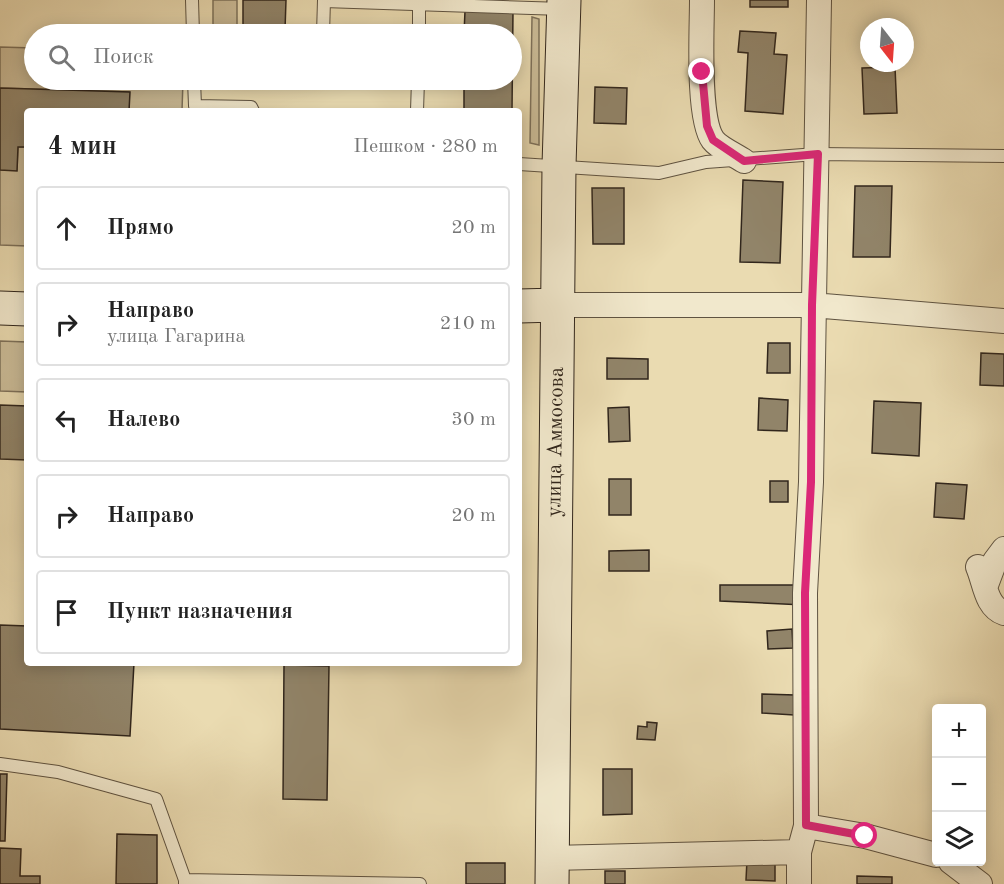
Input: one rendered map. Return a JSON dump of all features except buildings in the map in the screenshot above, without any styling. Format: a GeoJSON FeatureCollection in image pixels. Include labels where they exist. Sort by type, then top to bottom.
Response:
{"type":"FeatureCollection","features":[{"type":"Feature","properties":{"kind":"main road","name":"улица Аммосова"},"geometry":{"type":"LineString","coordinates":[[552,871],[557,305],[564,4]]}},
{"type":"Feature","properties":{"kind":"main road"},"geometry":{"type":"LineString","coordinates":[[522,306],[557,305]]}},
{"type":"Feature","properties":{"kind":"main road"},"geometry":{"type":"LineString","coordinates":[[0,308],[24,309]]}},
{"type":"Feature","properties":{"kind":"street"},"geometry":{"type":"LineString","coordinates":[[702,0],[702,72],[707,126],[713,140],[744,161]]}},
{"type":"Feature","properties":{"kind":"street"},"geometry":{"type":"LineString","coordinates":[[799,884],[800,852],[806,825],[805,593],[811,482],[812,305],[818,154],[819,0]]}},
{"type":"Feature","properties":{"kind":"street"},"geometry":{"type":"LineString","coordinates":[[557,305],[812,305],[1004,321]]}},
{"type":"Feature","properties":{"kind":"street"},"geometry":{"type":"LineString","coordinates":[[1004,549],[982,576],[989,601],[996,610],[1004,613]]}},
{"type":"Feature","properties":{"kind":"street"},"geometry":{"type":"LineString","coordinates":[[806,825],[865,836],[932,854]]}},
{"type":"Feature","properties":{"kind":"street"},"geometry":{"type":"LineString","coordinates":[[552,871],[800,852]]}},
{"type":"Feature","properties":{"kind":"street"},"geometry":{"type":"LineString","coordinates":[[957,866],[980,884]]}},
{"type":"Feature","properties":{"kind":"lane"},"geometry":{"type":"LineString","coordinates":[[192,0],[193,24]]}},
{"type":"Feature","properties":{"kind":"lane"},"geometry":{"type":"LineString","coordinates":[[323,24],[324,0],[564,4]]}},
{"type":"Feature","properties":{"kind":"lane"},"geometry":{"type":"LineString","coordinates":[[419,2],[419,24]]}},
{"type":"Feature","properties":{"kind":"lane"},"geometry":{"type":"LineString","coordinates":[[194,90],[195,108],[252,108]]}},
{"type":"Feature","properties":{"kind":"lane"},"geometry":{"type":"LineString","coordinates":[[417,108],[418,90]]}},
{"type":"Feature","properties":{"kind":"lane"},"geometry":{"type":"LineString","coordinates":[[522,164],[659,172],[706,162],[818,154],[1004,156]]}},
{"type":"Feature","properties":{"kind":"lane"},"geometry":{"type":"LineString","coordinates":[[0,764],[58,772],[156,799],[185,882],[420,884]]}},
{"type":"Feature","properties":{"kind":"shaded area"},"geometry":{"type":"Polygon","coordinates":[[[213,0],[237,0],[237,24],[213,24],[213,0]]]}},
{"type":"Feature","properties":{"kind":"shaded area"},"geometry":{"type":"Polygon","coordinates":[[[532,17],[539,19],[539,145],[530,143],[532,17]]]}},
{"type":"Feature","properties":{"kind":"shaded area"},"geometry":{"type":"Polygon","coordinates":[[[0,47],[24,48],[24,89],[0,88],[0,47]]]}},
{"type":"Feature","properties":{"kind":"shaded area"},"geometry":{"type":"Polygon","coordinates":[[[64,90],[183,90],[182,108],[129,108],[129,92],[64,90]]]}},
{"type":"Feature","properties":{"kind":"shaded area"},"geometry":{"type":"Polygon","coordinates":[[[18,147],[24,147],[24,246],[0,245],[0,170],[17,170],[18,147]]]}},
{"type":"Feature","properties":{"kind":"shaded area"},"geometry":{"type":"Polygon","coordinates":[[[0,341],[24,342],[24,392],[0,391],[0,341]]]}},
{"type":"Feature","properties":{"kind":"route"},"geometry":{"type":"LineString","coordinates":[[702,72],[707,126],[713,140],[744,161],[818,154],[812,305],[811,482],[805,593],[806,825],[865,836]]}}]}
